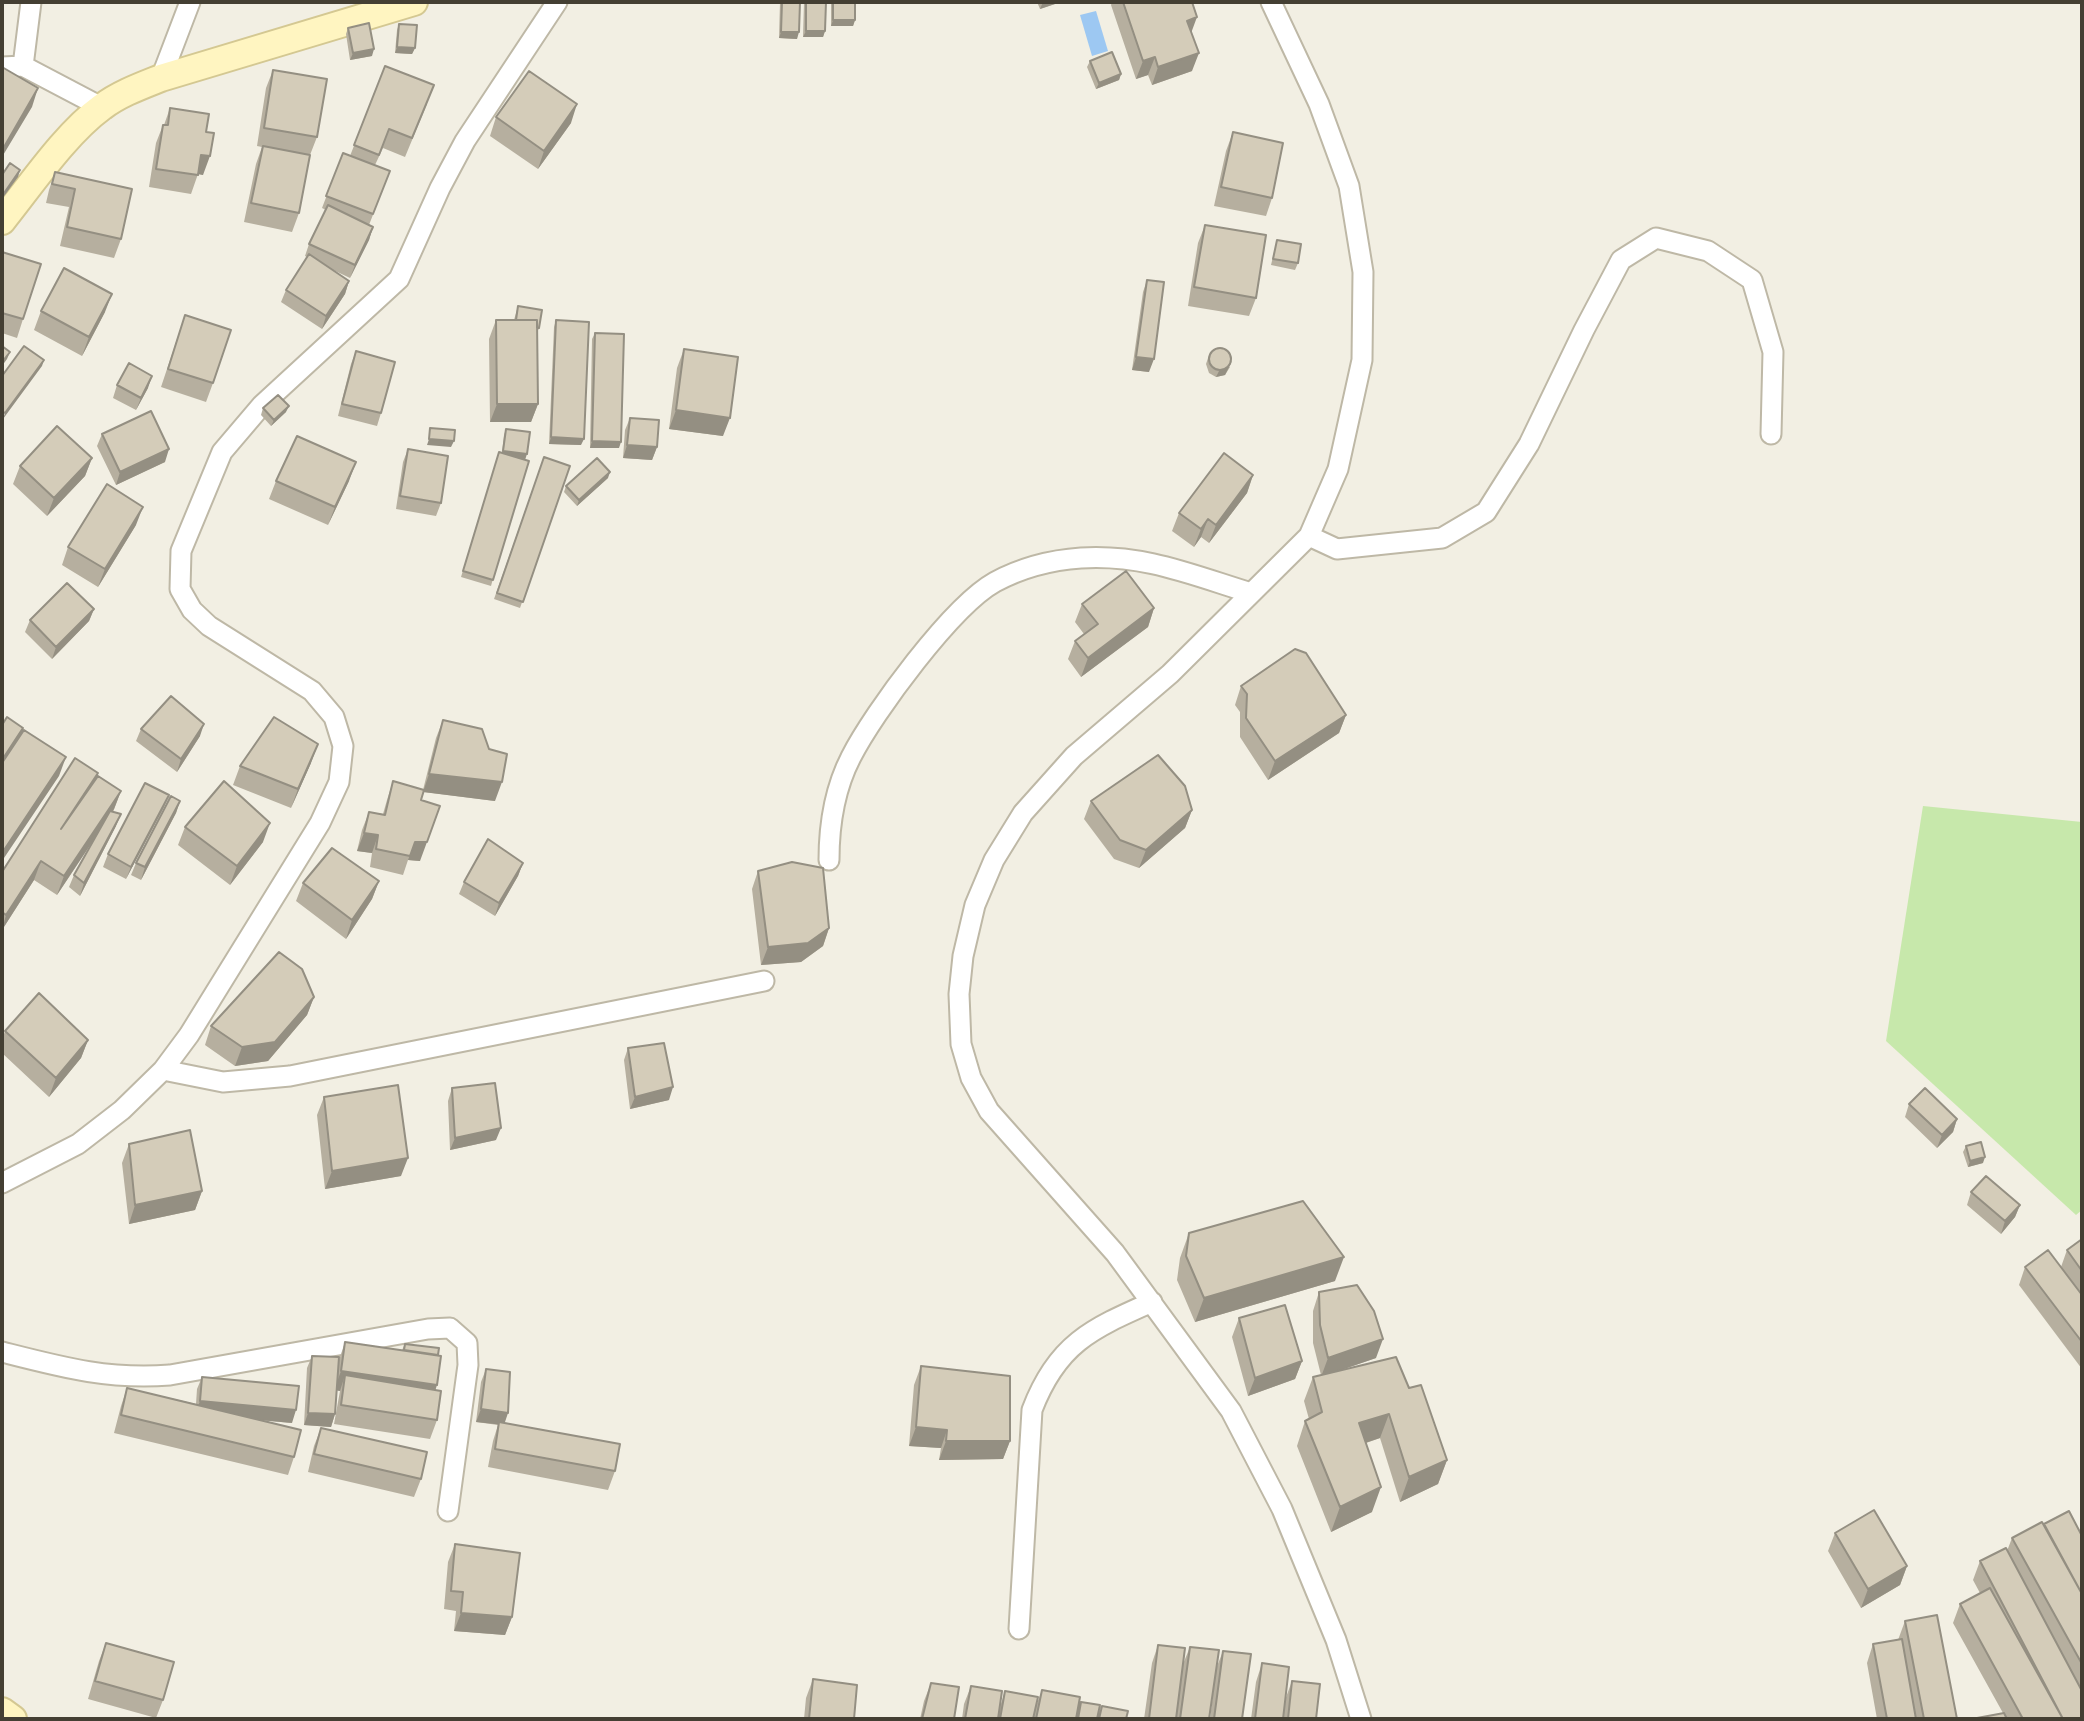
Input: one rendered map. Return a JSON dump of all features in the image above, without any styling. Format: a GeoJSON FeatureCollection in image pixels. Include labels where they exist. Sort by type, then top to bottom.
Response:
{"type":"FeatureCollection","features":[{"type":"Feature","properties":{"kind":"street"},"geometry":{"type":"LineString","coordinates":[[23,66],[30,2]]}},
{"type":"Feature","properties":{"kind":"street"},"geometry":{"type":"LineString","coordinates":[[161,78],[190,2]]}},
{"type":"Feature","properties":{"kind":"street"},"geometry":{"type":"LineString","coordinates":[[2,221],[62,147],[101,107],[161,78],[414,2]]}},
{"type":"Feature","properties":{"kind":"street"},"geometry":{"type":"LineString","coordinates":[[2,1183],[78,1144],[122,1110],[163,1070],[189,1035],[320,823],[339,782],[343,746],[334,717],[312,691],[209,626],[192,610],[180,589],[179,566],[190,526],[222,453],[262,405],[399,279],[440,188],[465,141],[557,2]]}},
{"type":"Feature","properties":{"kind":"street"},"geometry":{"type":"LineString","coordinates":[[1271,2],[1320,103],[1349,187],[1363,272],[1359,374],[1339,469],[1309,536],[1171,674],[1074,756],[1023,813],[989,871],[975,905],[963,956],[959,994],[961,1044],[971,1078],[983,1100],[1026,1155],[1115,1253],[1231,1411],[1282,1509],[1336,1640],[1357,1699],[1361,1719]]}},
{"type":"Feature","properties":{"kind":"street"},"geometry":{"type":"LineString","coordinates":[[2,67],[23,66],[101,107]]}},
{"type":"Feature","properties":{"kind":"street"},"geometry":{"type":"LineString","coordinates":[[1309,536],[1337,549],[1442,538],[1486,512],[1529,444],[1621,260],[1657,238],[1708,251],[1752,280],[1773,352],[1771,434]]}},
{"type":"Feature","properties":{"kind":"street"},"geometry":{"type":"LineString","coordinates":[[829,860],[829,834],[850,758],[926,650],[993,583],[1039,564],[1080,558],[1119,558],[1161,563],[1251,593]]}},
{"type":"Feature","properties":{"kind":"street"},"geometry":{"type":"LineString","coordinates":[[163,1070],[223,1082],[290,1076],[764,981]]}},
{"type":"Feature","properties":{"kind":"street"},"geometry":{"type":"LineString","coordinates":[[1019,1629],[1032,1410],[1043,1379],[1077,1341],[1110,1321],[1152,1302]]}},
{"type":"Feature","properties":{"kind":"street"},"geometry":{"type":"LineString","coordinates":[[2,1352],[96,1375],[133,1378],[170,1375],[428,1329],[450,1328],[467,1343],[468,1365],[448,1511]]}},
{"type":"Feature","properties":{"kind":"green space"},"geometry":{"type":"Polygon","coordinates":[[[1923,806],[2082,822],[2082,1210],[2076,1215],[1886,1041],[1923,806]]]}},
{"type":"Feature","properties":{"kind":"water"},"geometry":{"type":"Polygon","coordinates":[[[1096,11],[1108,51],[1092,56],[1080,15],[1096,11]]]}},
{"type":"Feature","properties":{"kind":"building"},"geometry":{"type":"Polygon","coordinates":[[[782,2],[800,2],[799,32],[781,32],[782,2]]]}},
{"type":"Feature","properties":{"kind":"building"},"geometry":{"type":"Polygon","coordinates":[[[806,2],[826,2],[825,31],[806,31],[806,2]]]}},
{"type":"Feature","properties":{"kind":"building"},"geometry":{"type":"Polygon","coordinates":[[[833,2],[855,2],[855,20],[833,20],[833,2]]]}},
{"type":"Feature","properties":{"kind":"building"},"geometry":{"type":"Polygon","coordinates":[[[1123,2],[1192,2],[1197,17],[1187,21],[1199,53],[1158,67],[1155,57],[1143,61],[1123,2]]]}},
{"type":"Feature","properties":{"kind":"building"},"geometry":{"type":"Polygon","coordinates":[[[369,23],[374,49],[353,53],[348,28],[369,23]]]}},
{"type":"Feature","properties":{"kind":"building"},"geometry":{"type":"Polygon","coordinates":[[[399,24],[417,25],[415,48],[397,47],[399,24]]]}},
{"type":"Feature","properties":{"kind":"building"},"geometry":{"type":"Polygon","coordinates":[[[1112,52],[1121,74],[1099,83],[1090,61],[1112,52]]]}},
{"type":"Feature","properties":{"kind":"building"},"geometry":{"type":"Polygon","coordinates":[[[385,66],[434,85],[412,138],[389,129],[379,155],[354,145],[385,66]]]}},
{"type":"Feature","properties":{"kind":"building"},"geometry":{"type":"Polygon","coordinates":[[[2,67],[38,88],[4,147],[2,145],[2,67]]]}},
{"type":"Feature","properties":{"kind":"building"},"geometry":{"type":"Polygon","coordinates":[[[273,70],[327,79],[317,137],[264,128],[273,70]]]}},
{"type":"Feature","properties":{"kind":"building"},"geometry":{"type":"Polygon","coordinates":[[[529,71],[577,104],[544,151],[496,117],[529,71]]]}},
{"type":"Feature","properties":{"kind":"building"},"geometry":{"type":"Polygon","coordinates":[[[170,108],[209,114],[206,132],[214,133],[210,156],[201,155],[198,175],[156,169],[163,125],[168,125],[170,108]]]}},
{"type":"Feature","properties":{"kind":"building"},"geometry":{"type":"Polygon","coordinates":[[[1233,132],[1283,143],[1272,198],[1221,187],[1233,132]]]}},
{"type":"Feature","properties":{"kind":"building"},"geometry":{"type":"Polygon","coordinates":[[[263,146],[310,155],[299,213],[251,203],[263,146]]]}},
{"type":"Feature","properties":{"kind":"building"},"geometry":{"type":"Polygon","coordinates":[[[343,153],[390,171],[373,214],[326,196],[343,153]]]}},
{"type":"Feature","properties":{"kind":"building"},"geometry":{"type":"Polygon","coordinates":[[[10,163],[20,170],[2,196],[2,175],[10,163]]]}},
{"type":"Feature","properties":{"kind":"building"},"geometry":{"type":"Polygon","coordinates":[[[55,172],[132,189],[121,239],[67,227],[75,189],[52,184],[55,172]]]}},
{"type":"Feature","properties":{"kind":"building"},"geometry":{"type":"Polygon","coordinates":[[[328,205],[373,227],[355,265],[309,244],[328,205]]]}},
{"type":"Feature","properties":{"kind":"building"},"geometry":{"type":"Polygon","coordinates":[[[1205,225],[1266,235],[1256,298],[1194,287],[1205,225]]]}},
{"type":"Feature","properties":{"kind":"building"},"geometry":{"type":"Polygon","coordinates":[[[1277,240],[1301,244],[1298,263],[1273,259],[1277,240]]]}},
{"type":"Feature","properties":{"kind":"building"},"geometry":{"type":"Polygon","coordinates":[[[2,252],[41,264],[23,319],[2,313],[2,252]]]}},
{"type":"Feature","properties":{"kind":"building"},"geometry":{"type":"Polygon","coordinates":[[[309,254],[349,281],[326,316],[286,290],[309,254]]]}},
{"type":"Feature","properties":{"kind":"building"},"geometry":{"type":"Polygon","coordinates":[[[64,268],[112,294],[89,337],[41,311],[64,268]]]}},
{"type":"Feature","properties":{"kind":"building"},"geometry":{"type":"Polygon","coordinates":[[[1147,280],[1164,282],[1154,359],[1136,357],[1147,280]]]}},
{"type":"Feature","properties":{"kind":"building"},"geometry":{"type":"Polygon","coordinates":[[[518,306],[542,310],[539,328],[537,320],[516,320],[518,306]]]}},
{"type":"Feature","properties":{"kind":"building"},"geometry":{"type":"Polygon","coordinates":[[[185,315],[231,330],[213,383],[168,369],[185,315]]]}},
{"type":"Feature","properties":{"kind":"building"},"geometry":{"type":"Polygon","coordinates":[[[496,320],[537,320],[538,404],[497,404],[496,320]]]}},
{"type":"Feature","properties":{"kind":"building"},"geometry":{"type":"Polygon","coordinates":[[[556,320],[589,322],[584,439],[551,437],[556,320]]]}},
{"type":"Feature","properties":{"kind":"building"},"geometry":{"type":"Polygon","coordinates":[[[595,333],[624,334],[621,442],[592,441],[595,333]]]}},
{"type":"Feature","properties":{"kind":"building"},"geometry":{"type":"Polygon","coordinates":[[[2,346],[10,352],[2,362],[2,346]]]}},
{"type":"Feature","properties":{"kind":"building"},"geometry":{"type":"Polygon","coordinates":[[[24,346],[44,360],[5,413],[2,411],[2,376],[24,346]]]}},
{"type":"Feature","properties":{"kind":"building"},"geometry":{"type":"Polygon","coordinates":[[[1216,348],[1224,348],[1231,355],[1231,363],[1224,370],[1216,370],[1209,363],[1209,355],[1216,348]]]}},
{"type":"Feature","properties":{"kind":"building"},"geometry":{"type":"Polygon","coordinates":[[[684,349],[738,357],[730,418],[676,410],[684,349]]]}},
{"type":"Feature","properties":{"kind":"building"},"geometry":{"type":"Polygon","coordinates":[[[356,351],[395,362],[381,413],[342,404],[356,351]]]}},
{"type":"Feature","properties":{"kind":"building"},"geometry":{"type":"Polygon","coordinates":[[[129,363],[152,376],[141,398],[117,385],[129,363]]]}},
{"type":"Feature","properties":{"kind":"building"},"geometry":{"type":"Polygon","coordinates":[[[278,395],[289,406],[274,420],[263,408],[278,395]]]}},
{"type":"Feature","properties":{"kind":"building"},"geometry":{"type":"Polygon","coordinates":[[[151,411],[169,449],[120,472],[102,434],[151,411]]]}},
{"type":"Feature","properties":{"kind":"building"},"geometry":{"type":"Polygon","coordinates":[[[630,418],[659,420],[657,447],[627,445],[630,418]]]}},
{"type":"Feature","properties":{"kind":"building"},"geometry":{"type":"Polygon","coordinates":[[[57,426],[92,458],[54,498],[20,466],[57,426]]]}},
{"type":"Feature","properties":{"kind":"building"},"geometry":{"type":"Polygon","coordinates":[[[430,428],[455,430],[454,441],[429,439],[430,428]]]}},
{"type":"Feature","properties":{"kind":"building"},"geometry":{"type":"Polygon","coordinates":[[[506,429],[530,432],[527,454],[503,451],[506,429]]]}},
{"type":"Feature","properties":{"kind":"building"},"geometry":{"type":"Polygon","coordinates":[[[297,436],[356,462],[335,507],[276,481],[297,436]]]}},
{"type":"Feature","properties":{"kind":"building"},"geometry":{"type":"Polygon","coordinates":[[[408,449],[448,456],[441,503],[400,496],[408,449]]]}},
{"type":"Feature","properties":{"kind":"building"},"geometry":{"type":"Polygon","coordinates":[[[499,452],[529,461],[493,580],[463,571],[499,452]]]}},
{"type":"Feature","properties":{"kind":"building"},"geometry":{"type":"Polygon","coordinates":[[[1224,453],[1253,475],[1216,525],[1208,519],[1201,529],[1179,513],[1224,453]]]}},
{"type":"Feature","properties":{"kind":"building"},"geometry":{"type":"Polygon","coordinates":[[[544,457],[570,466],[523,602],[497,593],[544,457]]]}},
{"type":"Feature","properties":{"kind":"building"},"geometry":{"type":"Polygon","coordinates":[[[597,458],[610,472],[579,500],[566,486],[597,458]]]}},
{"type":"Feature","properties":{"kind":"building"},"geometry":{"type":"Polygon","coordinates":[[[107,484],[143,507],[105,569],[68,547],[107,484]]]}},
{"type":"Feature","properties":{"kind":"building"},"geometry":{"type":"Polygon","coordinates":[[[1126,571],[1154,608],[1088,658],[1075,641],[1098,624],[1082,604],[1126,571]]]}},
{"type":"Feature","properties":{"kind":"building"},"geometry":{"type":"Polygon","coordinates":[[[67,583],[94,609],[56,647],[30,620],[67,583]]]}},
{"type":"Feature","properties":{"kind":"building"},"geometry":{"type":"Polygon","coordinates":[[[1295,649],[1306,653],[1346,715],[1275,761],[1246,718],[1247,694],[1241,686],[1295,649]]]}},
{"type":"Feature","properties":{"kind":"building"},"geometry":{"type":"Polygon","coordinates":[[[171,696],[204,724],[181,759],[141,729],[171,696]]]}},
{"type":"Feature","properties":{"kind":"building"},"geometry":{"type":"Polygon","coordinates":[[[7,717],[23,728],[2,760],[2,725],[7,717]]]}},
{"type":"Feature","properties":{"kind":"building"},"geometry":{"type":"Polygon","coordinates":[[[274,717],[318,744],[298,789],[240,766],[274,717]]]}},
{"type":"Feature","properties":{"kind":"building"},"geometry":{"type":"Polygon","coordinates":[[[443,720],[482,729],[489,749],[507,754],[502,782],[429,774],[443,720]]]}},
{"type":"Feature","properties":{"kind":"building"},"geometry":{"type":"Polygon","coordinates":[[[24,730],[66,757],[2,853],[2,763],[24,730]]]}},
{"type":"Feature","properties":{"kind":"building"},"geometry":{"type":"Polygon","coordinates":[[[1158,755],[1185,786],[1192,810],[1146,850],[1120,840],[1091,801],[1158,755]]]}},
{"type":"Feature","properties":{"kind":"building"},"geometry":{"type":"Polygon","coordinates":[[[75,758],[98,773],[61,829],[98,776],[121,791],[64,876],[41,861],[6,915],[2,912],[2,872],[75,758]]]}},
{"type":"Feature","properties":{"kind":"building"},"geometry":{"type":"Polygon","coordinates":[[[224,781],[270,823],[237,866],[185,827],[224,781]]]}},
{"type":"Feature","properties":{"kind":"building"},"geometry":{"type":"Polygon","coordinates":[[[393,781],[424,790],[421,800],[440,806],[427,842],[415,842],[410,856],[376,849],[378,835],[364,833],[369,812],[385,815],[393,781]]]}},
{"type":"Feature","properties":{"kind":"building"},"geometry":{"type":"Polygon","coordinates":[[[145,783],[169,795],[131,867],[108,854],[145,783]]]}},
{"type":"Feature","properties":{"kind":"building"},"geometry":{"type":"Polygon","coordinates":[[[171,796],[180,801],[145,867],[136,863],[171,796]]]}},
{"type":"Feature","properties":{"kind":"building"},"geometry":{"type":"Polygon","coordinates":[[[110,811],[121,814],[84,883],[74,875],[110,811]]]}},
{"type":"Feature","properties":{"kind":"building"},"geometry":{"type":"Polygon","coordinates":[[[488,839],[523,863],[499,903],[464,882],[488,839]]]}},
{"type":"Feature","properties":{"kind":"building"},"geometry":{"type":"Polygon","coordinates":[[[332,848],[379,881],[352,920],[303,883],[332,848]]]}},
{"type":"Feature","properties":{"kind":"building"},"geometry":{"type":"Polygon","coordinates":[[[792,862],[823,868],[829,928],[808,943],[768,947],[758,871],[792,862]]]}},
{"type":"Feature","properties":{"kind":"building"},"geometry":{"type":"Polygon","coordinates":[[[279,952],[302,969],[314,997],[275,1042],[242,1047],[211,1026],[279,952]]]}},
{"type":"Feature","properties":{"kind":"building"},"geometry":{"type":"Polygon","coordinates":[[[39,993],[88,1040],[56,1078],[5,1031],[39,993]]]}},
{"type":"Feature","properties":{"kind":"building"},"geometry":{"type":"Polygon","coordinates":[[[664,1043],[673,1087],[635,1097],[628,1048],[664,1043]]]}},
{"type":"Feature","properties":{"kind":"building"},"geometry":{"type":"Polygon","coordinates":[[[495,1083],[501,1128],[455,1138],[452,1088],[495,1083]]]}},
{"type":"Feature","properties":{"kind":"building"},"geometry":{"type":"Polygon","coordinates":[[[398,1085],[408,1158],[332,1171],[324,1097],[398,1085]]]}},
{"type":"Feature","properties":{"kind":"building"},"geometry":{"type":"Polygon","coordinates":[[[1925,1088],[1957,1119],[1942,1135],[1909,1104],[1925,1088]]]}},
{"type":"Feature","properties":{"kind":"building"},"geometry":{"type":"Polygon","coordinates":[[[190,1130],[202,1191],[135,1205],[129,1144],[190,1130]]]}},
{"type":"Feature","properties":{"kind":"building"},"geometry":{"type":"Polygon","coordinates":[[[1981,1142],[1985,1157],[1970,1161],[1966,1146],[1981,1142]]]}},
{"type":"Feature","properties":{"kind":"building"},"geometry":{"type":"Polygon","coordinates":[[[1986,1176],[2020,1205],[2005,1221],[1971,1192],[1986,1176]]]}},
{"type":"Feature","properties":{"kind":"building"},"geometry":{"type":"Polygon","coordinates":[[[1303,1201],[1344,1257],[1204,1298],[1186,1256],[1189,1233],[1303,1201]]]}},
{"type":"Feature","properties":{"kind":"building"},"geometry":{"type":"Polygon","coordinates":[[[2082,1239],[2082,1271],[2067,1250],[2082,1239]]]}},
{"type":"Feature","properties":{"kind":"building"},"geometry":{"type":"Polygon","coordinates":[[[2048,1250],[2082,1295],[2082,1342],[2025,1267],[2048,1250]]]}},
{"type":"Feature","properties":{"kind":"building"},"geometry":{"type":"Polygon","coordinates":[[[1357,1285],[1374,1311],[1383,1339],[1328,1358],[1320,1325],[1319,1292],[1357,1285]]]}},
{"type":"Feature","properties":{"kind":"building"},"geometry":{"type":"Polygon","coordinates":[[[1285,1305],[1302,1361],[1255,1378],[1239,1318],[1285,1305]]]}},
{"type":"Feature","properties":{"kind":"building"},"geometry":{"type":"Polygon","coordinates":[[[345,1342],[441,1356],[437,1385],[341,1371],[345,1342]]]}},
{"type":"Feature","properties":{"kind":"building"},"geometry":{"type":"Polygon","coordinates":[[[405,1344],[439,1348],[438,1355],[404,1350],[405,1344]]]}},
{"type":"Feature","properties":{"kind":"building"},"geometry":{"type":"Polygon","coordinates":[[[312,1356],[339,1357],[335,1414],[308,1413],[312,1356]]]}},
{"type":"Feature","properties":{"kind":"building"},"geometry":{"type":"Polygon","coordinates":[[[1396,1357],[1409,1388],[1421,1385],[1447,1460],[1409,1477],[1389,1414],[1359,1423],[1381,1487],[1340,1507],[1305,1421],[1322,1412],[1313,1377],[1396,1357]]]}},
{"type":"Feature","properties":{"kind":"building"},"geometry":{"type":"Polygon","coordinates":[[[921,1366],[1010,1376],[1010,1441],[946,1441],[947,1430],[916,1427],[921,1366]]]}},
{"type":"Feature","properties":{"kind":"building"},"geometry":{"type":"Polygon","coordinates":[[[486,1369],[510,1372],[508,1413],[481,1409],[486,1369]]]}},
{"type":"Feature","properties":{"kind":"building"},"geometry":{"type":"Polygon","coordinates":[[[345,1375],[441,1391],[437,1420],[341,1405],[345,1375]]]}},
{"type":"Feature","properties":{"kind":"building"},"geometry":{"type":"Polygon","coordinates":[[[202,1377],[299,1386],[296,1410],[200,1401],[202,1377]]]}},
{"type":"Feature","properties":{"kind":"building"},"geometry":{"type":"Polygon","coordinates":[[[127,1388],[301,1430],[294,1457],[121,1415],[127,1388]]]}},
{"type":"Feature","properties":{"kind":"building"},"geometry":{"type":"Polygon","coordinates":[[[499,1422],[620,1444],[615,1471],[495,1449],[499,1422]]]}},
{"type":"Feature","properties":{"kind":"building"},"geometry":{"type":"Polygon","coordinates":[[[321,1428],[427,1452],[421,1479],[314,1454],[321,1428]]]}},
{"type":"Feature","properties":{"kind":"building"},"geometry":{"type":"Polygon","coordinates":[[[1874,1510],[1907,1566],[1868,1589],[1835,1533],[1874,1510]]]}},
{"type":"Feature","properties":{"kind":"building"},"geometry":{"type":"Polygon","coordinates":[[[2069,1511],[2082,1536],[2082,1594],[2044,1524],[2069,1511]]]}},
{"type":"Feature","properties":{"kind":"building"},"geometry":{"type":"Polygon","coordinates":[[[2042,1522],[2082,1594],[2082,1664],[2012,1538],[2042,1522]]]}},
{"type":"Feature","properties":{"kind":"building"},"geometry":{"type":"Polygon","coordinates":[[[455,1544],[520,1553],[512,1617],[461,1613],[463,1592],[451,1591],[455,1544]]]}},
{"type":"Feature","properties":{"kind":"building"},"geometry":{"type":"Polygon","coordinates":[[[2006,1548],[2082,1691],[2082,1719],[2063,1719],[1980,1561],[2006,1548]]]}},
{"type":"Feature","properties":{"kind":"building"},"geometry":{"type":"Polygon","coordinates":[[[1990,1588],[2063,1719],[2023,1719],[1960,1604],[1990,1588]]]}},
{"type":"Feature","properties":{"kind":"building"},"geometry":{"type":"Polygon","coordinates":[[[1937,1615],[1957,1719],[1924,1719],[1905,1621],[1937,1615]]]}},
{"type":"Feature","properties":{"kind":"building"},"geometry":{"type":"Polygon","coordinates":[[[1902,1639],[1916,1719],[1887,1719],[1873,1644],[1902,1639]]]}},
{"type":"Feature","properties":{"kind":"building"},"geometry":{"type":"Polygon","coordinates":[[[106,1643],[174,1662],[163,1700],[95,1681],[106,1643]]]}},
{"type":"Feature","properties":{"kind":"building"},"geometry":{"type":"Polygon","coordinates":[[[1158,1645],[1185,1648],[1176,1719],[1149,1719],[1158,1645]]]}},
{"type":"Feature","properties":{"kind":"building"},"geometry":{"type":"Polygon","coordinates":[[[1190,1647],[1219,1650],[1209,1719],[1180,1719],[1190,1647]]]}},
{"type":"Feature","properties":{"kind":"building"},"geometry":{"type":"Polygon","coordinates":[[[1223,1651],[1251,1654],[1242,1719],[1214,1719],[1223,1651]]]}},
{"type":"Feature","properties":{"kind":"building"},"geometry":{"type":"Polygon","coordinates":[[[1262,1663],[1289,1667],[1283,1719],[1255,1719],[1262,1663]]]}},
{"type":"Feature","properties":{"kind":"building"},"geometry":{"type":"Polygon","coordinates":[[[813,1679],[857,1685],[854,1719],[809,1719],[813,1679]]]}},
{"type":"Feature","properties":{"kind":"building"},"geometry":{"type":"Polygon","coordinates":[[[1292,1681],[1320,1684],[1316,1719],[1288,1719],[1292,1681]]]}},
{"type":"Feature","properties":{"kind":"building"},"geometry":{"type":"Polygon","coordinates":[[[931,1683],[959,1687],[954,1719],[922,1719],[931,1683]]]}},
{"type":"Feature","properties":{"kind":"building"},"geometry":{"type":"Polygon","coordinates":[[[971,1686],[1002,1691],[998,1719],[965,1719],[971,1686]]]}},
{"type":"Feature","properties":{"kind":"building"},"geometry":{"type":"Polygon","coordinates":[[[1042,1690],[1080,1697],[1076,1719],[1036,1719],[1042,1690]]]}},
{"type":"Feature","properties":{"kind":"building"},"geometry":{"type":"Polygon","coordinates":[[[1005,1691],[1038,1697],[1033,1719],[1000,1719],[1005,1691]]]}},
{"type":"Feature","properties":{"kind":"building"},"geometry":{"type":"Polygon","coordinates":[[[1081,1702],[1100,1705],[1097,1719],[1078,1719],[1081,1702]]]}},
{"type":"Feature","properties":{"kind":"building"},"geometry":{"type":"Polygon","coordinates":[[[1102,1706],[1128,1711],[1126,1719],[1099,1719],[1102,1706]]]}},
{"type":"Feature","properties":{"kind":"building"},"geometry":{"type":"Polygon","coordinates":[[[2004,1713],[2007,1719],[1977,1718],[2004,1713]]]}}]}
